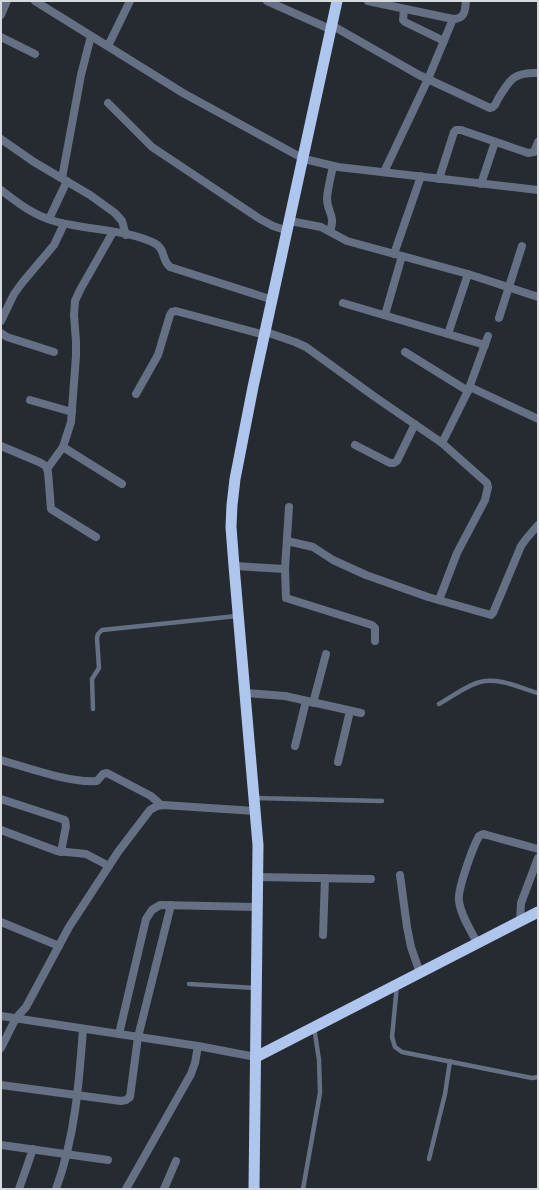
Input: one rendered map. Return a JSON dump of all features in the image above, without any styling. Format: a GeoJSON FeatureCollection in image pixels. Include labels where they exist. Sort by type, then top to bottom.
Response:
{"type":"FeatureCollection","features":[{"type":"Feature","properties":{"kind":"highway"},"geometry":{"type":"LineString","coordinates":[[254,1189],[256,1057],[255,988],[258,845],[231,527],[232,505],[235,479],[253,387],[266,334],[338,1]]}},
{"type":"Feature","properties":{"kind":"highway"},"geometry":{"type":"LineString","coordinates":[[256,1057],[537,913]]}},
{"type":"Feature","properties":{"kind":"street"},"geometry":{"type":"LineString","coordinates":[[1,15],[7,1]]}},
{"type":"Feature","properties":{"kind":"street"},"geometry":{"type":"LineString","coordinates":[[35,1],[183,93],[304,159],[333,166],[538,190]]}},
{"type":"Feature","properties":{"kind":"street"},"geometry":{"type":"LineString","coordinates":[[108,46],[130,1]]}},
{"type":"Feature","properties":{"kind":"street"},"geometry":{"type":"LineString","coordinates":[[267,1],[332,28],[428,79],[491,108],[514,78],[522,73],[538,73]]}},
{"type":"Feature","properties":{"kind":"street"},"geometry":{"type":"LineString","coordinates":[[368,1],[453,19],[461,18],[463,16],[466,1]]}},
{"type":"Feature","properties":{"kind":"street"},"geometry":{"type":"LineString","coordinates":[[404,9],[403,20],[405,22],[444,41]]}},
{"type":"Feature","properties":{"kind":"street"},"geometry":{"type":"LineString","coordinates":[[384,172],[428,79],[453,19]]}},
{"type":"Feature","properties":{"kind":"street"},"geometry":{"type":"LineString","coordinates":[[49,219],[65,180],[81,75],[91,36]]}},
{"type":"Feature","properties":{"kind":"street"},"geometry":{"type":"LineString","coordinates":[[1,37],[35,54]]}},
{"type":"Feature","properties":{"kind":"street"},"geometry":{"type":"LineString","coordinates":[[108,103],[152,147],[260,219],[273,226],[321,227],[347,241],[468,274],[538,297]]}},
{"type":"Feature","properties":{"kind":"street"},"geometry":{"type":"LineString","coordinates":[[439,179],[455,130],[461,130],[531,154],[534,152],[538,142]]}},
{"type":"Feature","properties":{"kind":"street"},"geometry":{"type":"LineString","coordinates":[[1,139],[34,162],[90,195],[114,213],[122,221],[126,235]]}},
{"type":"Feature","properties":{"kind":"street"},"geometry":{"type":"LineString","coordinates":[[481,184],[495,142]]}},
{"type":"Feature","properties":{"kind":"street"},"geometry":{"type":"LineString","coordinates":[[330,231],[333,220],[327,199],[333,166]]}},
{"type":"Feature","properties":{"kind":"street"},"geometry":{"type":"LineString","coordinates":[[385,315],[398,255],[421,176]]}},
{"type":"Feature","properties":{"kind":"street"},"geometry":{"type":"LineString","coordinates":[[1,190],[32,213],[64,224],[113,232],[158,245],[162,251],[166,263],[170,267],[273,300]]}},
{"type":"Feature","properties":{"kind":"street"},"geometry":{"type":"LineString","coordinates":[[1,321],[10,301],[22,283],[54,245],[64,224]]}},
{"type":"Feature","properties":{"kind":"street"},"geometry":{"type":"LineString","coordinates":[[96,537],[51,509],[48,469],[63,447],[70,426],[76,342],[74,315],[75,301],[113,232]]}},
{"type":"Feature","properties":{"kind":"street"},"geometry":{"type":"LineString","coordinates":[[500,318],[522,246]]}},
{"type":"Feature","properties":{"kind":"street"},"geometry":{"type":"LineString","coordinates":[[448,334],[468,274]]}},
{"type":"Feature","properties":{"kind":"street"},"geometry":{"type":"LineString","coordinates":[[343,302],[485,345]]}},
{"type":"Feature","properties":{"kind":"street"},"geometry":{"type":"LineString","coordinates":[[136,394],[158,355],[172,312],[176,311],[266,334],[295,342],[306,347],[442,443],[487,483],[488,487],[483,505],[457,552],[439,600]]}},
{"type":"Feature","properties":{"kind":"street"},"geometry":{"type":"LineString","coordinates":[[1,333],[7,337],[54,352]]}},
{"type":"Feature","properties":{"kind":"street"},"geometry":{"type":"LineString","coordinates":[[442,443],[469,389],[488,336]]}},
{"type":"Feature","properties":{"kind":"street"},"geometry":{"type":"LineString","coordinates":[[405,352],[469,389],[538,419]]}},
{"type":"Feature","properties":{"kind":"street"},"geometry":{"type":"LineString","coordinates":[[30,400],[72,412]]}},
{"type":"Feature","properties":{"kind":"street"},"geometry":{"type":"LineString","coordinates":[[355,445],[390,463],[394,463],[415,424]]}},
{"type":"Feature","properties":{"kind":"street"},"geometry":{"type":"LineString","coordinates":[[1,446],[39,462],[48,469]]}},
{"type":"Feature","properties":{"kind":"street"},"geometry":{"type":"LineString","coordinates":[[63,447],[122,484]]}},
{"type":"Feature","properties":{"kind":"street"},"geometry":{"type":"LineString","coordinates":[[289,507],[285,569],[285,596],[287,598],[372,625],[375,628],[375,641]]}},
{"type":"Feature","properties":{"kind":"street"},"geometry":{"type":"LineString","coordinates":[[287,541],[313,547],[338,562],[366,575],[489,615],[492,614],[516,556],[526,539],[535,532],[538,525]]}},
{"type":"Feature","properties":{"kind":"street"},"geometry":{"type":"LineString","coordinates":[[234,566],[285,569]]}},
{"type":"Feature","properties":{"kind":"street"},"geometry":{"type":"LineString","coordinates":[[295,746],[326,654]]}},
{"type":"Feature","properties":{"kind":"street"},"geometry":{"type":"LineString","coordinates":[[246,693],[280,695],[361,713]]}},
{"type":"Feature","properties":{"kind":"street"},"geometry":{"type":"LineString","coordinates":[[338,762],[350,711]]}},
{"type":"Feature","properties":{"kind":"street"},"geometry":{"type":"LineString","coordinates":[[1,760],[50,774],[82,780],[97,781],[103,774],[107,773],[151,796],[161,805]]}},
{"type":"Feature","properties":{"kind":"street"},"geometry":{"type":"LineString","coordinates":[[1,799],[65,820],[66,826],[61,852]]}},
{"type":"Feature","properties":{"kind":"street"},"geometry":{"type":"LineString","coordinates":[[1,1048],[16,1018],[26,1007],[72,921],[145,815],[153,807],[161,805],[255,811]]}},
{"type":"Feature","properties":{"kind":"street"},"geometry":{"type":"LineString","coordinates":[[1,830],[61,852],[86,854],[109,866]]}},
{"type":"Feature","properties":{"kind":"street"},"geometry":{"type":"LineString","coordinates":[[478,944],[460,908],[458,900],[462,882],[479,836],[483,834],[538,849]]}},
{"type":"Feature","properties":{"kind":"street"},"geometry":{"type":"LineString","coordinates":[[520,921],[520,907],[523,896],[538,858]]}},
{"type":"Feature","properties":{"kind":"street"},"geometry":{"type":"LineString","coordinates":[[400,875],[406,927],[420,973]]}},
{"type":"Feature","properties":{"kind":"street"},"geometry":{"type":"LineString","coordinates":[[257,877],[371,879]]}},
{"type":"Feature","properties":{"kind":"street"},"geometry":{"type":"LineString","coordinates":[[323,935],[325,878]]}},
{"type":"Feature","properties":{"kind":"street"},"geometry":{"type":"LineString","coordinates":[[119,1034],[146,919],[152,910],[160,905],[256,907]]}},
{"type":"Feature","properties":{"kind":"street"},"geometry":{"type":"LineString","coordinates":[[1,1085],[121,1101],[130,1097],[138,1037],[171,905]]}},
{"type":"Feature","properties":{"kind":"street"},"geometry":{"type":"LineString","coordinates":[[1,922],[59,946]]}},
{"type":"Feature","properties":{"kind":"street"},"geometry":{"type":"LineString","coordinates":[[1,1016],[198,1046],[256,1057]]}},
{"type":"Feature","properties":{"kind":"street"},"geometry":{"type":"LineString","coordinates":[[56,1189],[67,1154],[78,1095],[83,1029]]}},
{"type":"Feature","properties":{"kind":"street"},"geometry":{"type":"LineString","coordinates":[[126,1189],[191,1074],[195,1063],[198,1046]]}},
{"type":"Feature","properties":{"kind":"street"},"geometry":{"type":"LineString","coordinates":[[1,1145],[108,1160]]}},
{"type":"Feature","properties":{"kind":"street"},"geometry":{"type":"LineString","coordinates":[[19,1189],[32,1149]]}},
{"type":"Feature","properties":{"kind":"street"},"geometry":{"type":"LineString","coordinates":[[164,1189],[176,1161]]}},
{"type":"Feature","properties":{"kind":"lane"},"geometry":{"type":"LineString","coordinates":[[93,709],[92,679],[99,668],[97,638],[98,634],[102,630],[238,616]]}},
{"type":"Feature","properties":{"kind":"lane"},"geometry":{"type":"LineString","coordinates":[[439,704],[473,684],[485,681],[504,683],[538,693]]}},
{"type":"Feature","properties":{"kind":"lane"},"geometry":{"type":"LineString","coordinates":[[254,798],[382,801]]}},
{"type":"Feature","properties":{"kind":"lane"},"geometry":{"type":"LineString","coordinates":[[189,984],[255,988]]}},
{"type":"Feature","properties":{"kind":"lane"},"geometry":{"type":"LineString","coordinates":[[397,985],[392,1036],[395,1047],[402,1052],[532,1078],[538,1077]]}},
{"type":"Feature","properties":{"kind":"lane"},"geometry":{"type":"LineString","coordinates":[[303,1189],[320,1093],[320,1060],[314,1027]]}},
{"type":"Feature","properties":{"kind":"lane"},"geometry":{"type":"LineString","coordinates":[[429,1159],[445,1094],[450,1061]]}}]}
